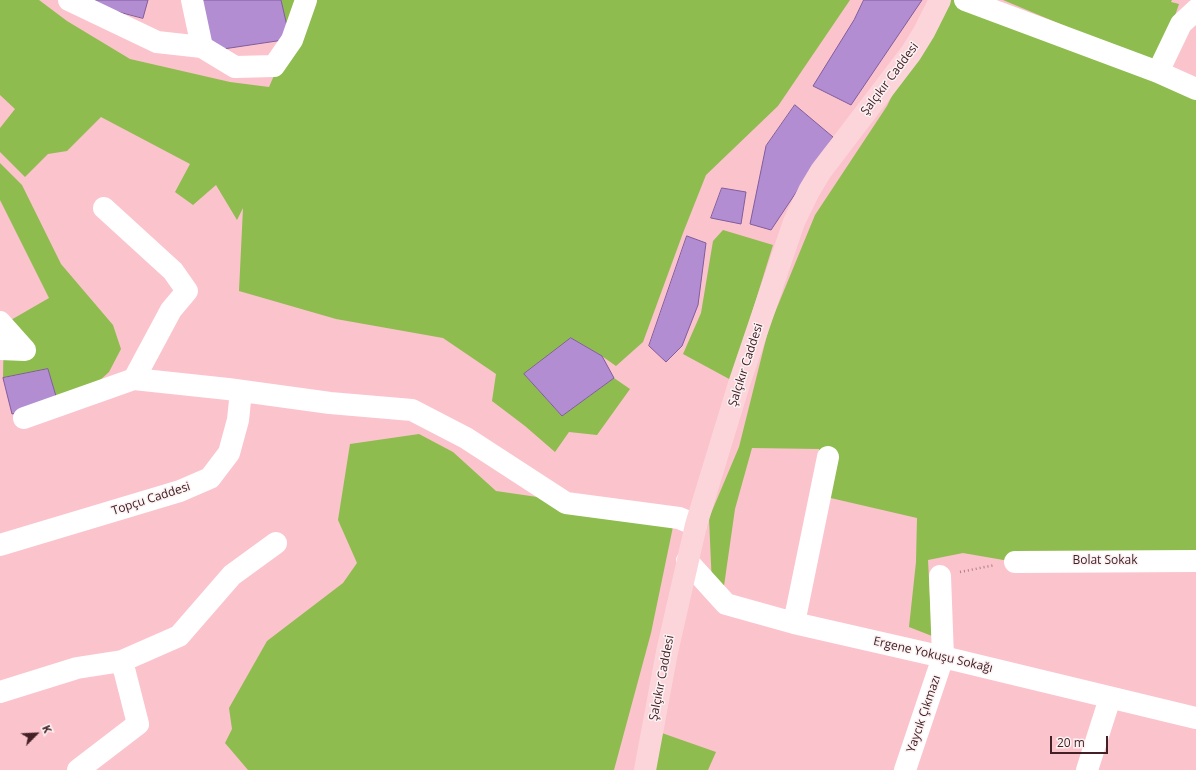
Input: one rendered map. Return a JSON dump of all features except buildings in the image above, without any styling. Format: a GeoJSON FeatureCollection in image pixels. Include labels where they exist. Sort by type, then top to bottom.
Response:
{"type":"FeatureCollection","features":[{"type":"Feature","properties":{"kind":"main road","name":"Şalçıkır Caddesi"},"geometry":{"type":"LineString","coordinates":[[645,770],[666,652],[696,525],[738,384],[794,222],[808,191],[821,171],[911,53],[924,32],[940,0]]}},
{"type":"Feature","properties":{"kind":"street"},"geometry":{"type":"LineString","coordinates":[[69,0],[157,42],[202,47],[235,67],[274,66],[292,40],[306,0]]}},
{"type":"Feature","properties":{"kind":"street"},"geometry":{"type":"LineString","coordinates":[[192,0],[202,47]]}},
{"type":"Feature","properties":{"kind":"street"},"geometry":{"type":"LineString","coordinates":[[965,0],[1158,72],[1196,89]]}},
{"type":"Feature","properties":{"kind":"street"},"geometry":{"type":"LineString","coordinates":[[1158,72],[1181,24],[1196,10]]}},
{"type":"Feature","properties":{"kind":"street"},"geometry":{"type":"LineString","coordinates":[[104,208],[173,271],[187,291],[171,310],[134,379]]}},
{"type":"Feature","properties":{"kind":"street"},"geometry":{"type":"LineString","coordinates":[[0,322],[25,350],[0,350]]}},
{"type":"Feature","properties":{"kind":"street"},"geometry":{"type":"LineString","coordinates":[[24,418],[134,379],[240,391],[330,404],[412,410],[466,438],[566,503],[678,518],[696,525]]}},
{"type":"Feature","properties":{"kind":"street","name":"Topçu Caddesi"},"geometry":{"type":"LineString","coordinates":[[0,545],[180,491],[210,478],[229,453],[238,420],[240,391]]}},
{"type":"Feature","properties":{"kind":"street"},"geometry":{"type":"LineString","coordinates":[[794,623],[828,458]]}},
{"type":"Feature","properties":{"kind":"street"},"geometry":{"type":"LineString","coordinates":[[0,692],[77,668],[122,661],[179,636],[232,575],[276,544]]}},
{"type":"Feature","properties":{"kind":"street","name":"Ergene Yokuşu Sokağı"},"geometry":{"type":"LineString","coordinates":[[687,561],[726,604],[794,623],[1196,718]]}},
{"type":"Feature","properties":{"kind":"street","name":"Bolat Sokak"},"geometry":{"type":"LineString","coordinates":[[1015,562],[1196,561]]}},
{"type":"Feature","properties":{"kind":"street"},"geometry":{"type":"LineString","coordinates":[[940,576],[943,657]]}},
{"type":"Feature","properties":{"kind":"street","name":"Yaycık Çıkmazı"},"geometry":{"type":"LineString","coordinates":[[905,770],[943,657]]}},
{"type":"Feature","properties":{"kind":"street"},"geometry":{"type":"LineString","coordinates":[[78,770],[138,724],[122,661]]}},
{"type":"Feature","properties":{"kind":"street"},"geometry":{"type":"LineString","coordinates":[[1087,770],[1110,698]]}},
{"type":"Feature","properties":{"kind":"path"},"geometry":{"type":"LineString","coordinates":[[940,576],[1015,562]]}},
{"type":"Feature","properties":{"kind":"green space"},"geometry":{"type":"Polygon","coordinates":[[[0,0],[39,0],[67,21],[130,59],[230,82],[269,87],[290,39],[281,0],[850,0],[778,106],[706,175],[643,342],[616,366],[599,354],[571,338],[524,374],[562,416],[614,378],[630,389],[597,435],[569,432],[555,452],[525,426],[492,401],[496,374],[443,338],[336,319],[239,291],[243,208],[237,220],[216,185],[193,205],[175,192],[190,164],[101,117],[67,151],[48,154],[25,177],[0,152],[0,128],[15,109],[0,95],[0,0]]]}},
{"type":"Feature","properties":{"kind":"green space"},"geometry":{"type":"Polygon","coordinates":[[[939,0],[965,0],[1196,89],[1196,561],[1015,562],[963,553],[928,560],[932,636],[909,627],[916,562],[917,518],[822,496],[819,449],[752,448],[735,509],[724,586],[712,586],[709,518],[739,447],[769,327],[815,215],[887,106],[939,0]]]}},
{"type":"Feature","properties":{"kind":"green space"},"geometry":{"type":"Polygon","coordinates":[[[1003,0],[1172,0],[1171,2],[1179,4],[1158,65],[1003,0]]]}},
{"type":"Feature","properties":{"kind":"green space"},"geometry":{"type":"Polygon","coordinates":[[[0,163],[22,185],[61,264],[113,325],[121,349],[109,372],[86,393],[58,403],[48,369],[3,378],[4,324],[49,298],[0,200],[0,163]]]}},
{"type":"Feature","properties":{"kind":"green space"},"geometry":{"type":"Polygon","coordinates":[[[723,230],[773,245],[731,380],[683,354],[701,313],[713,241],[723,230]]]}},
{"type":"Feature","properties":{"kind":"green space"},"geometry":{"type":"Polygon","coordinates":[[[419,434],[453,452],[496,491],[675,517],[651,633],[614,770],[248,770],[225,743],[232,729],[229,708],[267,641],[343,583],[357,563],[338,520],[350,444],[419,434]]]}},
{"type":"Feature","properties":{"kind":"green space"},"geometry":{"type":"Polygon","coordinates":[[[659,732],[716,752],[708,770],[649,770],[659,732]]]}}]}
